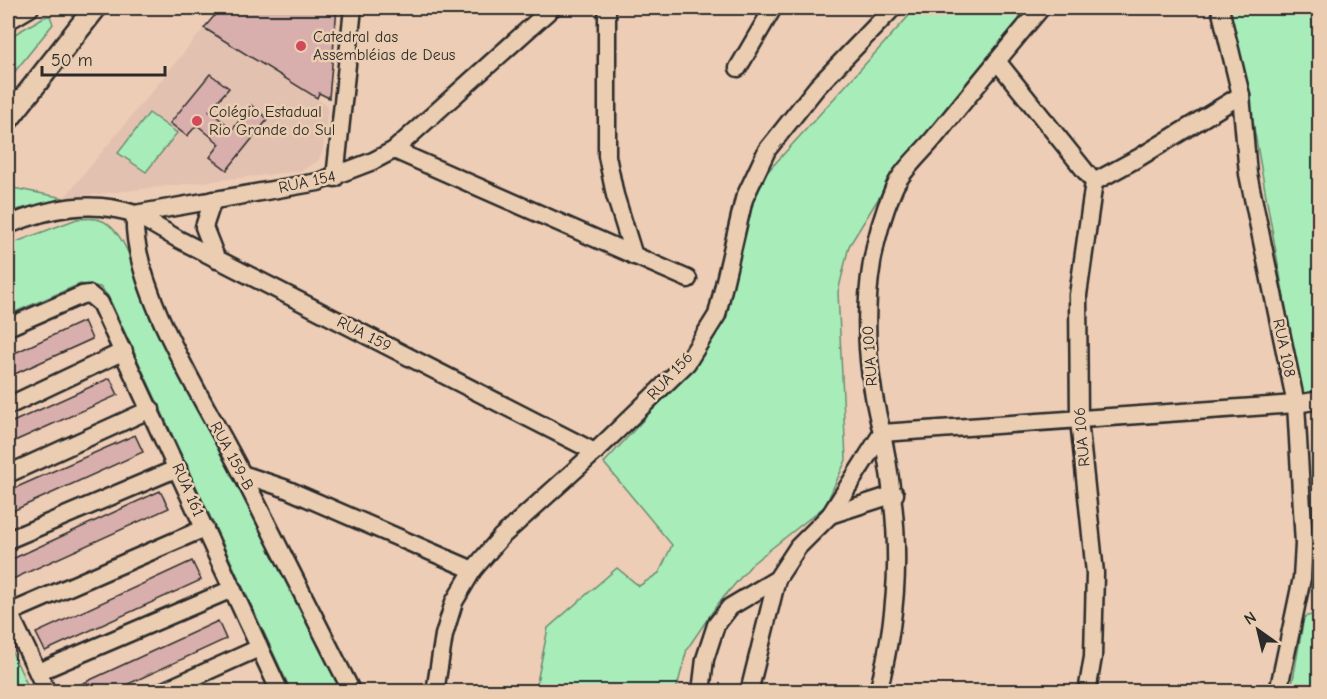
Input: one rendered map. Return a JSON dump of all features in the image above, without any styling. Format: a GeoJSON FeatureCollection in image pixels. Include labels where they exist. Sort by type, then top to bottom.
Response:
{"type":"FeatureCollection","features":[{"type":"Feature","properties":{"kind":"main road"},"geometry":{"type":"LineString","coordinates":[[8,119],[95,8]]}},
{"type":"Feature","properties":{"kind":"street"},"geometry":{"type":"LineString","coordinates":[[8,21],[30,8]]}},
{"type":"Feature","properties":{"kind":"street"},"geometry":{"type":"LineString","coordinates":[[334,177],[350,60],[353,8]]}},
{"type":"Feature","properties":{"kind":"street","name":"RUA 154"},"geometry":{"type":"LineString","coordinates":[[8,225],[51,211],[84,205],[113,207],[135,214],[334,177],[394,150],[552,8]]}},
{"type":"Feature","properties":{"kind":"street"},"geometry":{"type":"LineString","coordinates":[[607,8],[607,156],[615,195],[634,255]]}},
{"type":"Feature","properties":{"kind":"street"},"geometry":{"type":"LineString","coordinates":[[738,68],[773,8]]}},
{"type":"Feature","properties":{"kind":"street","name":"RUA 156"},"geometry":{"type":"LineString","coordinates":[[435,692],[444,635],[451,613],[473,570],[501,537],[595,452],[687,363],[717,315],[744,198],[767,150],[817,87],[893,8]]}},
{"type":"Feature","properties":{"kind":"street","name":"RUA 100"},"geometry":{"type":"LineString","coordinates":[[878,692],[888,653],[896,601],[894,494],[871,391],[867,355],[867,307],[874,249],[895,186],[1041,8]]}},
{"type":"Feature","properties":{"kind":"street","name":"RUA 108"},"geometry":{"type":"LineString","coordinates":[[1220,8],[1241,95],[1248,174],[1296,404],[1304,544],[1302,578],[1278,692]]}},
{"type":"Feature","properties":{"kind":"street"},"geometry":{"type":"LineString","coordinates":[[997,61],[1094,182],[1140,157],[1241,95]]}},
{"type":"Feature","properties":{"kind":"street"},"geometry":{"type":"LineString","coordinates":[[394,150],[688,279]]}},
{"type":"Feature","properties":{"kind":"street","name":"RUA 106"},"geometry":{"type":"LineString","coordinates":[[1088,692],[1093,657],[1095,573],[1079,420],[1078,295],[1094,182]]}},
{"type":"Feature","properties":{"kind":"street"},"geometry":{"type":"LineString","coordinates":[[213,200],[204,226],[217,260]]}},
{"type":"Feature","properties":{"kind":"street","name":"RUA 159"},"geometry":{"type":"LineString","coordinates":[[135,214],[217,260],[595,452]]}},
{"type":"Feature","properties":{"kind":"street","name":"RUA 159-B"},"geometry":{"type":"LineString","coordinates":[[135,214],[134,234],[146,280],[191,378],[243,474],[352,692]]}},
{"type":"Feature","properties":{"kind":"street","name":"RUA 161"},"geometry":{"type":"LineString","coordinates":[[8,327],[73,298],[89,294],[100,303],[280,692]]}},
{"type":"Feature","properties":{"kind":"street"},"geometry":{"type":"LineString","coordinates":[[8,406],[124,351]]}},
{"type":"Feature","properties":{"kind":"street"},"geometry":{"type":"LineString","coordinates":[[749,692],[777,579],[798,547],[830,514],[882,433],[1296,404],[1320,400]]}},
{"type":"Feature","properties":{"kind":"street"},"geometry":{"type":"LineString","coordinates":[[8,474],[151,409]]}},
{"type":"Feature","properties":{"kind":"street"},"geometry":{"type":"LineString","coordinates":[[8,540],[178,468]]}},
{"type":"Feature","properties":{"kind":"street"},"geometry":{"type":"LineString","coordinates":[[243,474],[284,488],[473,570]]}},
{"type":"Feature","properties":{"kind":"street"},"geometry":{"type":"LineString","coordinates":[[830,514],[894,494]]}},
{"type":"Feature","properties":{"kind":"street"},"geometry":{"type":"LineString","coordinates":[[47,692],[8,611],[205,528]]}},
{"type":"Feature","properties":{"kind":"street"},"geometry":{"type":"LineString","coordinates":[[701,692],[705,659],[716,625],[730,607],[777,579]]}},
{"type":"Feature","properties":{"kind":"street"},"geometry":{"type":"LineString","coordinates":[[38,672],[232,589]]}},
{"type":"Feature","properties":{"kind":"street"},"geometry":{"type":"LineString","coordinates":[[161,692],[259,648]]}},
{"type":"Feature","properties":{"kind":"shaded area"},"geometry":{"type":"Polygon","coordinates":[[[204,28],[328,106],[323,151],[318,161],[301,171],[64,198],[204,28]]]}},
{"type":"Feature","properties":{"kind":"green space"},"geometry":{"type":"Polygon","coordinates":[[[916,8],[1031,8],[891,178],[849,246],[838,292],[846,460],[825,506],[753,563],[717,605],[687,649],[676,691],[535,692],[548,628],[617,568],[639,586],[659,573],[672,545],[604,463],[696,362],[752,189],[916,8]]]}},
{"type":"Feature","properties":{"kind":"green space"},"geometry":{"type":"Polygon","coordinates":[[[1227,8],[1310,8],[1320,76],[1319,396],[1302,399],[1251,111],[1227,8]]]}},
{"type":"Feature","properties":{"kind":"green space"},"geometry":{"type":"Polygon","coordinates":[[[50,16],[53,24],[8,80],[8,38],[44,17],[50,16]]]}},
{"type":"Feature","properties":{"kind":"green space"},"geometry":{"type":"Polygon","coordinates":[[[149,113],[177,133],[146,172],[118,153],[149,113]]]}},
{"type":"Feature","properties":{"kind":"green space"},"geometry":{"type":"Polygon","coordinates":[[[8,187],[64,198],[8,212],[8,187]]]}},
{"type":"Feature","properties":{"kind":"green space"},"geometry":{"type":"Polygon","coordinates":[[[77,219],[96,219],[106,223],[123,242],[148,307],[341,691],[291,691],[108,296],[100,287],[80,284],[8,315],[8,245],[77,219]]]}},
{"type":"Feature","properties":{"kind":"green space"},"geometry":{"type":"Polygon","coordinates":[[[1319,613],[1319,691],[1291,691],[1304,617],[1319,613]]]}},
{"type":"Feature","properties":{"kind":"green space"},"geometry":{"type":"Polygon","coordinates":[[[8,643],[30,691],[8,691],[8,643]]]}},
{"type":"Feature","properties":{"kind":"building"},"geometry":{"type":"Polygon","coordinates":[[[221,8],[337,8],[329,98],[319,93],[317,98],[204,28],[221,8]]]}},
{"type":"Feature","properties":{"kind":"building","name":"Colégio Estadual Rio Grande do Sul"},"geometry":{"type":"Polygon","coordinates":[[[210,74],[229,88],[209,111],[233,129],[251,105],[268,119],[227,170],[210,157],[220,144],[197,125],[187,136],[170,123],[210,74]]]}},
{"type":"Feature","properties":{"kind":"building"},"geometry":{"type":"Polygon","coordinates":[[[84,321],[92,339],[8,377],[8,356],[84,321]]]}},
{"type":"Feature","properties":{"kind":"building"},"geometry":{"type":"Polygon","coordinates":[[[110,378],[118,395],[8,444],[8,424],[110,378]]]}},
{"type":"Feature","properties":{"kind":"building"},"geometry":{"type":"Polygon","coordinates":[[[135,435],[143,452],[8,513],[8,491],[135,435]]]}},
{"type":"Feature","properties":{"kind":"building"},"geometry":{"type":"Polygon","coordinates":[[[160,491],[169,508],[13,579],[8,561],[160,491]]]}},
{"type":"Feature","properties":{"kind":"building"},"geometry":{"type":"Polygon","coordinates":[[[192,561],[201,580],[45,651],[36,633],[192,561]]]}},
{"type":"Feature","properties":{"kind":"building"},"geometry":{"type":"Polygon","coordinates":[[[218,621],[226,639],[111,692],[64,692],[218,621]]]}},
{"type":"Feature","properties":{"kind":"place","name":"Catedral das Assembléias de Deus"},"geometry":{"type":"Point","coordinates":[301,46]}},
{"type":"Feature","properties":{"kind":"place","name":"Colégio Estadual Rio Grande do Sul"},"geometry":{"type":"Point","coordinates":[197,121]}}]}
